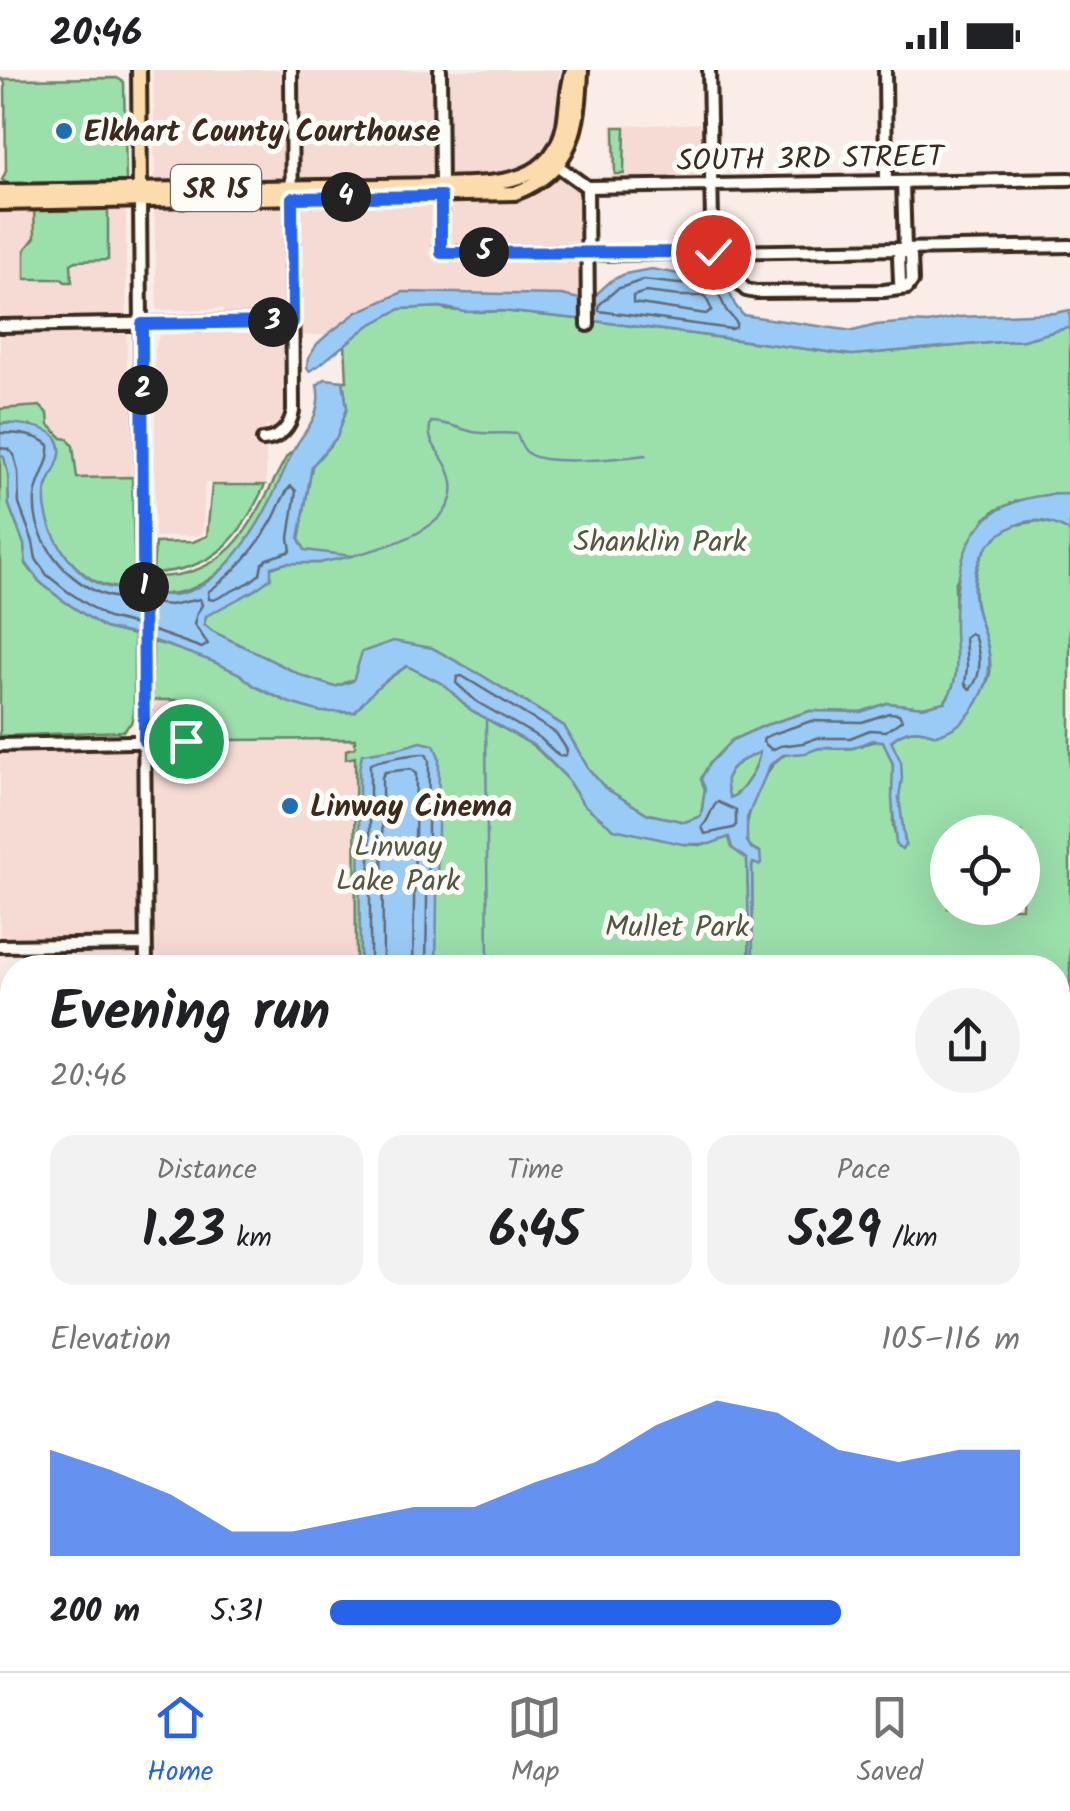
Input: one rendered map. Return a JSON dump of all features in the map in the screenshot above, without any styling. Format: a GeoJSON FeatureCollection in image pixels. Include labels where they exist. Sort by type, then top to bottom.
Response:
{"type":"FeatureCollection","features":[{"type":"Feature","properties":{"kind":"main road"},"geometry":{"type":"LineString","coordinates":[[139,70],[140,195]]}},
{"type":"Feature","properties":{"kind":"main road"},"geometry":{"type":"LineString","coordinates":[[558,70],[568,91]]}},
{"type":"Feature","properties":{"kind":"main road","name":"SR 15"},"geometry":{"type":"LineString","coordinates":[[441,190],[508,182],[539,167],[560,138],[573,70]]}},
{"type":"Feature","properties":{"kind":"main road"},"geometry":{"type":"LineString","coordinates":[[558,166],[571,138],[581,70]]}},
{"type":"Feature","properties":{"kind":"main road","name":"SR 15"},"geometry":{"type":"LineString","coordinates":[[0,192],[515,193],[539,182],[558,166]]}},
{"type":"Feature","properties":{"kind":"main road","name":"SR 15"},"geometry":{"type":"LineString","coordinates":[[0,203],[140,195]]}},
{"type":"Feature","properties":{"kind":"street"},"geometry":{"type":"LineString","coordinates":[[263,440],[278,437],[292,418],[291,70]]}},
{"type":"Feature","properties":{"kind":"street"},"geometry":{"type":"LineString","coordinates":[[440,70],[441,253],[1070,246]]}},
{"type":"Feature","properties":{"kind":"street"},"geometry":{"type":"LineString","coordinates":[[709,70],[712,227],[740,282],[750,291],[884,291],[902,287],[898,256],[904,249],[903,182]]}},
{"type":"Feature","properties":{"kind":"street"},"geometry":{"type":"LineString","coordinates":[[884,70],[886,182]]}},
{"type":"Feature","properties":{"kind":"street"},"geometry":{"type":"LineString","coordinates":[[558,166],[587,187],[588,323]]}},
{"type":"Feature","properties":{"kind":"street","name":"SOUTH 3RD STREET"},"geometry":{"type":"LineString","coordinates":[[587,187],[1070,179]]}},
{"type":"Feature","properties":{"kind":"street"},"geometry":{"type":"LineString","coordinates":[[140,195],[146,955]]}},
{"type":"Feature","properties":{"kind":"street"},"geometry":{"type":"LineString","coordinates":[[0,326],[293,322]]}},
{"type":"Feature","properties":{"kind":"street"},"geometry":{"type":"LineString","coordinates":[[0,744],[217,740]]}},
{"type":"Feature","properties":{"kind":"street"},"geometry":{"type":"LineString","coordinates":[[0,946],[146,944]]}},
{"type":"Feature","properties":{"kind":"shaded area"},"geometry":{"type":"Polygon","coordinates":[[[153,70],[561,70],[559,123],[537,161],[504,177],[281,177],[280,204],[285,209],[287,231],[285,314],[224,318],[223,309],[157,310],[153,70]]]}},
{"type":"Feature","properties":{"kind":"shaded area"},"geometry":{"type":"Polygon","coordinates":[[[706,123],[707,180],[612,181],[611,126],[706,123]]]}},
{"type":"Feature","properties":{"kind":"shaded area"},"geometry":{"type":"Polygon","coordinates":[[[555,177],[577,190],[580,197],[581,298],[403,292],[357,312],[327,335],[288,336],[288,414],[276,432],[266,426],[266,483],[205,483],[201,533],[155,537],[155,348],[159,335],[300,329],[302,211],[306,204],[508,200],[539,190],[555,177]]]}},
{"type":"Feature","properties":{"kind":"shaded area"},"geometry":{"type":"Polygon","coordinates":[[[0,206],[126,208],[127,394],[131,396],[132,477],[77,478],[62,438],[54,429],[13,407],[0,409],[0,206]]]}},
{"type":"Feature","properties":{"kind":"shaded area"},"geometry":{"type":"Polygon","coordinates":[[[196,699],[196,733],[153,730],[152,700],[196,699]]]}},
{"type":"Feature","properties":{"kind":"shaded area"},"geometry":{"type":"Polygon","coordinates":[[[355,739],[356,955],[155,955],[154,748],[221,747],[221,740],[355,739]]]}},
{"type":"Feature","properties":{"kind":"shaded area"},"geometry":{"type":"Polygon","coordinates":[[[133,750],[137,754],[137,955],[73,955],[74,942],[0,942],[0,752],[133,750]]]}},
{"type":"Feature","properties":{"kind":"green space"},"geometry":{"type":"Polygon","coordinates":[[[117,78],[124,82],[126,181],[9,184],[2,180],[6,171],[2,79],[117,78]]]}},
{"type":"Feature","properties":{"kind":"green space"},"geometry":{"type":"Polygon","coordinates":[[[614,127],[625,127],[624,174],[615,174],[614,127]]]}},
{"type":"Feature","properties":{"kind":"green space"},"geometry":{"type":"Polygon","coordinates":[[[34,207],[108,207],[108,260],[71,264],[72,282],[25,279],[25,250],[35,237],[34,207]]]}},
{"type":"Feature","properties":{"kind":"green space","name":"Shanklin Park"},"geometry":{"type":"Polygon","coordinates":[[[441,307],[587,320],[851,355],[1023,340],[1070,327],[1070,495],[1016,501],[985,519],[955,584],[957,667],[953,690],[944,702],[923,707],[887,703],[861,712],[810,711],[766,725],[732,740],[709,764],[701,779],[705,789],[701,816],[685,822],[648,814],[605,788],[588,768],[564,726],[432,648],[335,687],[305,677],[204,624],[206,616],[271,568],[286,563],[318,563],[299,539],[312,466],[337,437],[347,408],[343,381],[347,381],[345,344],[400,309],[441,307]]]}},
{"type":"Feature","properties":{"kind":"green space"},"geometry":{"type":"Polygon","coordinates":[[[40,406],[48,414],[49,425],[73,446],[77,478],[132,477],[135,589],[112,587],[87,576],[56,541],[44,500],[60,455],[8,423],[0,424],[0,409],[40,406]]]}},
{"type":"Feature","properties":{"kind":"green space"},"geometry":{"type":"Polygon","coordinates":[[[294,450],[258,523],[224,567],[204,583],[180,592],[153,594],[157,577],[206,566],[240,538],[294,450]]]}},
{"type":"Feature","properties":{"kind":"green space"},"geometry":{"type":"Polygon","coordinates":[[[0,455],[4,456],[9,505],[24,544],[26,564],[40,582],[105,628],[134,635],[134,712],[123,731],[0,736],[0,455]]]}},
{"type":"Feature","properties":{"kind":"green space"},"geometry":{"type":"Polygon","coordinates":[[[212,485],[265,485],[246,521],[223,548],[194,565],[153,573],[155,543],[193,542],[207,536],[212,485]]]}},
{"type":"Feature","properties":{"kind":"green space"},"geometry":{"type":"Polygon","coordinates":[[[1038,521],[1070,531],[1070,955],[753,955],[752,866],[760,852],[750,846],[746,834],[763,781],[785,755],[822,748],[849,749],[883,741],[893,764],[893,825],[895,834],[905,844],[890,742],[912,731],[936,735],[960,723],[985,688],[990,665],[975,588],[978,564],[997,535],[1011,527],[1038,521]]]}},
{"type":"Feature","properties":{"kind":"green space","name":"Mullet Park"},"geometry":{"type":"Polygon","coordinates":[[[153,642],[221,664],[282,699],[330,711],[355,712],[371,691],[407,666],[443,684],[471,710],[534,746],[565,776],[583,804],[683,844],[700,845],[729,837],[732,848],[747,859],[750,955],[356,955],[355,757],[346,759],[346,750],[355,747],[355,739],[221,740],[221,734],[196,733],[196,700],[152,700],[153,642]]]}},
{"type":"Feature","properties":{"kind":"green space"},"geometry":{"type":"Polygon","coordinates":[[[760,751],[749,779],[729,798],[727,780],[732,768],[760,751]]]}},
{"type":"Feature","properties":{"kind":"water"},"geometry":{"type":"Polygon","coordinates":[[[651,269],[722,275],[743,315],[853,331],[876,325],[1070,310],[1070,327],[1023,340],[852,355],[502,311],[400,309],[368,326],[318,366],[309,371],[307,368],[317,344],[327,335],[357,312],[403,292],[562,295],[584,300],[592,298],[612,280],[651,269]]]}},
{"type":"Feature","properties":{"kind":"water"},"geometry":{"type":"Polygon","coordinates":[[[325,379],[343,381],[347,408],[337,437],[312,466],[299,539],[305,550],[352,556],[271,567],[271,578],[206,616],[204,624],[305,677],[335,687],[353,681],[362,652],[393,641],[432,648],[564,726],[588,768],[605,788],[648,814],[685,822],[701,816],[705,789],[701,779],[709,764],[732,740],[810,711],[861,712],[887,703],[923,707],[945,702],[956,675],[959,571],[977,529],[992,514],[1012,503],[1068,494],[1070,531],[1029,521],[1008,529],[983,553],[974,593],[989,666],[977,703],[949,730],[936,735],[912,730],[891,741],[901,762],[899,797],[905,844],[902,849],[896,845],[893,764],[883,741],[783,755],[770,765],[747,818],[747,841],[760,852],[761,863],[752,866],[753,955],[750,955],[747,859],[732,848],[729,837],[710,844],[682,844],[614,829],[583,804],[565,776],[535,746],[471,710],[443,684],[407,666],[379,686],[355,712],[321,712],[290,703],[214,662],[141,636],[105,628],[40,582],[26,563],[24,544],[9,505],[8,473],[0,455],[0,424],[40,428],[57,439],[59,458],[46,489],[45,508],[54,536],[74,565],[102,585],[173,595],[208,581],[238,552],[272,498],[315,415],[317,385],[325,379]],[[760,752],[728,774],[730,798],[745,785],[760,752]]]}},
{"type":"Feature","properties":{"kind":"water","name":"Linway Lake Park"},"geometry":{"type":"Polygon","coordinates":[[[421,742],[434,745],[439,757],[436,955],[360,955],[362,754],[421,742]]]}},
{"type":"Feature","properties":{"kind":"pier"},"geometry":{"type":"Polygon","coordinates":[[[135,584],[152,588],[152,647],[135,640],[135,584]]]}},
{"type":"Feature","properties":{"kind":"waterway"},"geometry":{"type":"LineString","coordinates":[[352,556],[408,538],[426,528],[450,502],[452,485],[431,439],[431,422],[479,433],[517,434],[524,450],[538,458],[586,460],[646,455]]}},
{"type":"Feature","properties":{"kind":"waterway"},"geometry":{"type":"LineString","coordinates":[[486,719],[488,955]]}},
{"type":"Feature","properties":{"kind":"place","name":"Elkhart County Courthouse"},"geometry":{"type":"Point","coordinates":[64,131]}},
{"type":"Feature","properties":{"kind":"place","name":"Linway Cinema"},"geometry":{"type":"Point","coordinates":[290,806]}},
{"type":"Feature","properties":{"kind":"route"},"geometry":{"type":"LineString","coordinates":[[186,741],[144,741],[142,324],[293,322],[292,198],[441,196],[441,253],[713,252]]}}]}
